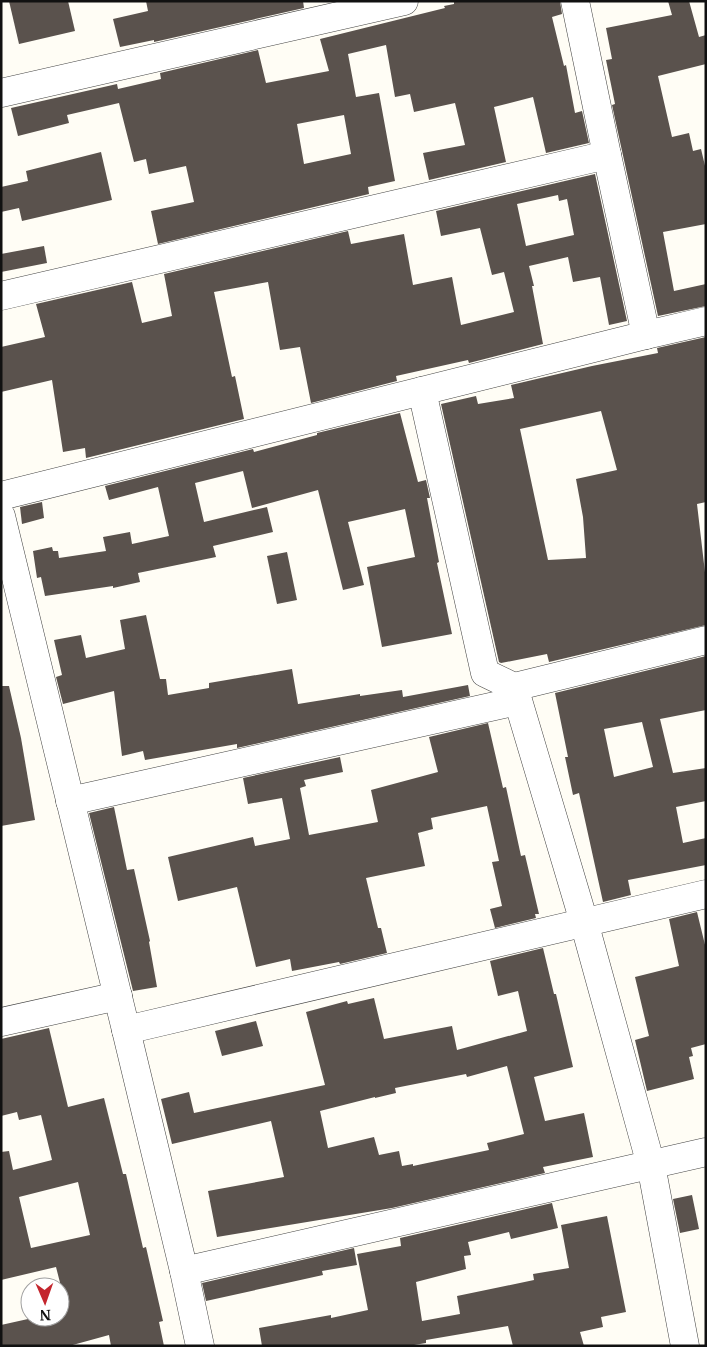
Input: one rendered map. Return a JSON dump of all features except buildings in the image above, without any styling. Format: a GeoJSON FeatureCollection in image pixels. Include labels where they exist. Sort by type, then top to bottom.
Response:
{"type":"FeatureCollection","features":[{"type":"Feature","properties":{"kind":"street"},"geometry":{"type":"LineString","coordinates":[[1,93],[404,1]]}},
{"type":"Feature","properties":{"kind":"street"},"geometry":{"type":"LineString","coordinates":[[577,2],[646,335]]}},
{"type":"Feature","properties":{"kind":"street"},"geometry":{"type":"LineString","coordinates":[[1,296],[607,154]]}},
{"type":"Feature","properties":{"kind":"street"},"geometry":{"type":"LineString","coordinates":[[1,496],[646,335],[706,322]]}},
{"type":"Feature","properties":{"kind":"street"},"geometry":{"type":"LineString","coordinates":[[422,391],[485,673],[516,694],[584,922],[650,1165],[685,1346]]}},
{"type":"Feature","properties":{"kind":"street"},"geometry":{"type":"LineString","coordinates":[[1,516],[184,1271],[200,1346]]}},
{"type":"Feature","properties":{"kind":"street"},"geometry":{"type":"LineString","coordinates":[[70,801],[516,694],[706,640]]}},
{"type":"Feature","properties":{"kind":"street"},"geometry":{"type":"LineString","coordinates":[[126,1030],[706,894]]}},
{"type":"Feature","properties":{"kind":"street"},"geometry":{"type":"LineString","coordinates":[[1,1022],[118,996]]}},
{"type":"Feature","properties":{"kind":"street"},"geometry":{"type":"LineString","coordinates":[[184,1271],[706,1152]]}}]}
